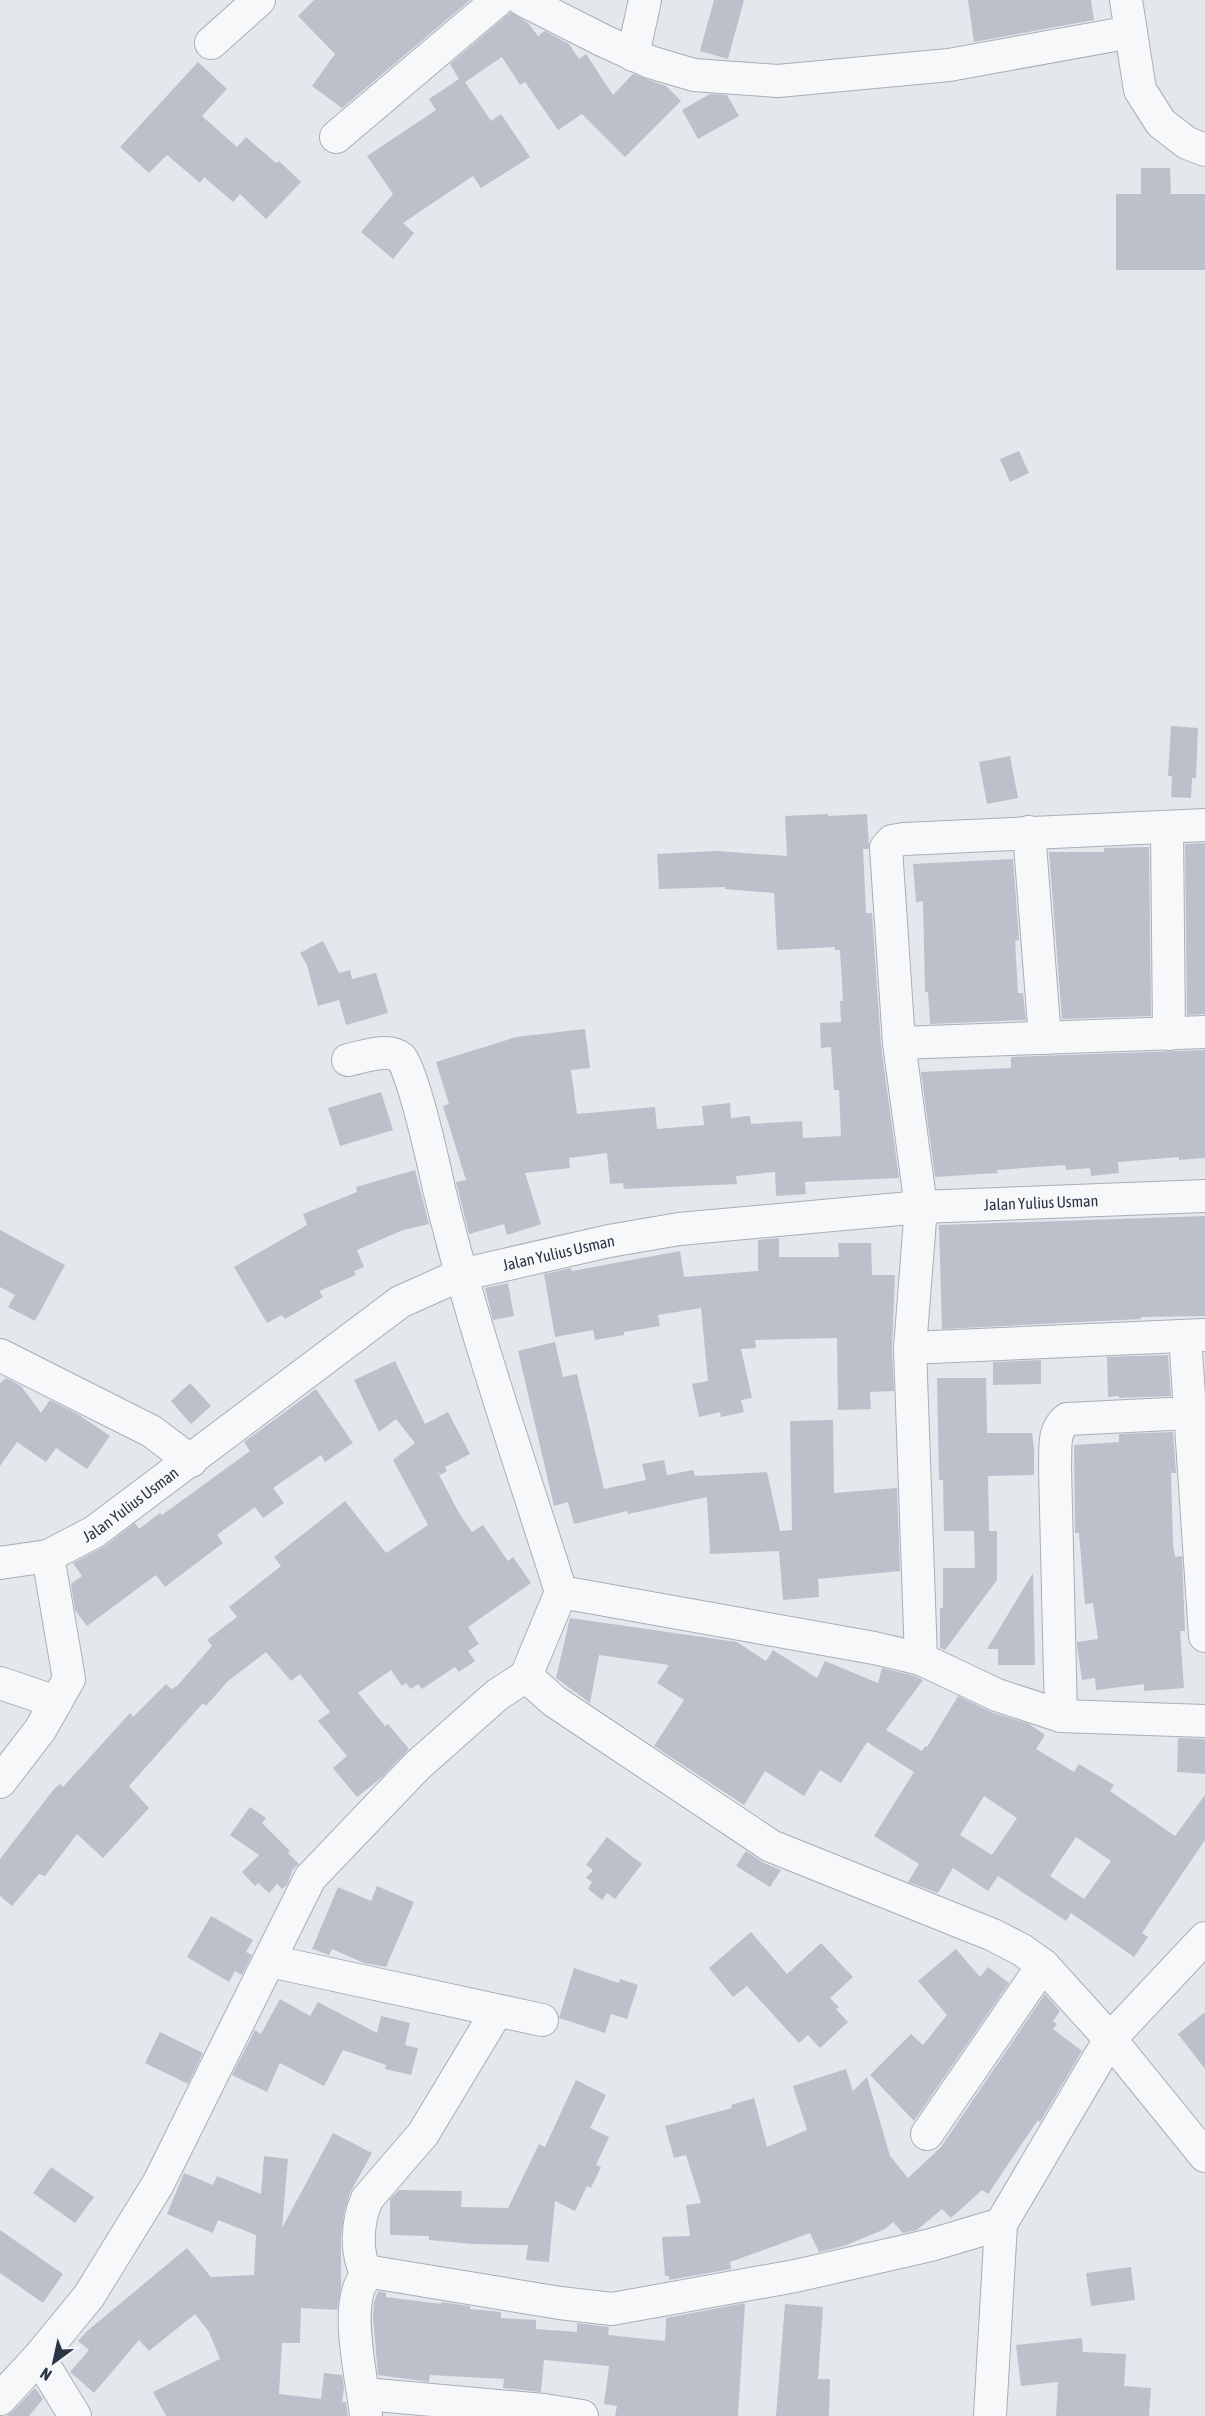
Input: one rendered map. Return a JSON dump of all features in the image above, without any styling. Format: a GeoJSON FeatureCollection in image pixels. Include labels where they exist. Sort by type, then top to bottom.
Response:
{"type":"FeatureCollection","features":[{"type":"Feature","properties":{"kind":"street"},"geometry":{"type":"LineString","coordinates":[[211,43],[259,0]]}},
{"type":"Feature","properties":{"kind":"street"},"geometry":{"type":"LineString","coordinates":[[336,137],[498,0]]}},
{"type":"Feature","properties":{"kind":"street"},"geometry":{"type":"LineString","coordinates":[[523,0],[650,62],[694,75],[778,81],[949,65],[1131,32]]}},
{"type":"Feature","properties":{"kind":"street"},"geometry":{"type":"LineString","coordinates":[[633,55],[645,0]]}},
{"type":"Feature","properties":{"kind":"street"},"geometry":{"type":"LineString","coordinates":[[1126,0],[1140,90],[1161,123],[1187,143],[1205,150]]}},
{"type":"Feature","properties":{"kind":"street"},"geometry":{"type":"LineString","coordinates":[[921,1659],[910,1348],[921,1207],[899,1043],[886,848],[889,843],[904,839],[1205,825]]}},
{"type":"Feature","properties":{"kind":"street"},"geometry":{"type":"LineString","coordinates":[[1167,828],[1168,1034]]}},
{"type":"Feature","properties":{"kind":"street"},"geometry":{"type":"LineString","coordinates":[[1029,832],[1045,1038]]}},
{"type":"Feature","properties":{"kind":"street"},"geometry":{"type":"LineString","coordinates":[[899,1043],[1205,1032]]}},
{"type":"Feature","properties":{"kind":"street"},"geometry":{"type":"LineString","coordinates":[[0,2399],[39,2357],[89,2296],[158,2184],[310,1878],[417,1766],[497,1695],[526,1676],[561,1592],[460,1275],[427,1135],[408,1072],[401,1059],[392,1054],[380,1053],[348,1060]]}},
{"type":"Feature","properties":{"kind":"street","name":"Jalan Yulius Usman"},"geometry":{"type":"LineString","coordinates":[[0,1563],[48,1556],[94,1532],[400,1302],[460,1275],[609,1241],[679,1229],[921,1207],[1205,1196]]}},
{"type":"Feature","properties":{"kind":"street"},"geometry":{"type":"LineString","coordinates":[[910,1348],[1195,1335],[1190,1413],[1205,1636]]}},
{"type":"Feature","properties":{"kind":"street"},"geometry":{"type":"LineString","coordinates":[[0,1355],[151,1431],[191,1461]]}},
{"type":"Feature","properties":{"kind":"street"},"geometry":{"type":"LineString","coordinates":[[1061,1716],[1055,1467],[1056,1435],[1060,1425],[1067,1419],[1190,1413]]}},
{"type":"Feature","properties":{"kind":"street"},"geometry":{"type":"LineString","coordinates":[[0,1782],[40,1730],[69,1679],[48,1556]]}},
{"type":"Feature","properties":{"kind":"street"},"geometry":{"type":"LineString","coordinates":[[561,1592],[874,1648],[921,1659],[997,1695],[1061,1716],[1205,1721]]}},
{"type":"Feature","properties":{"kind":"street"},"geometry":{"type":"LineString","coordinates":[[526,1676],[554,1701],[771,1846],[993,1935],[1023,1950],[1043,1965],[1110,2039],[1205,2156]]}},
{"type":"Feature","properties":{"kind":"street"},"geometry":{"type":"LineString","coordinates":[[0,1683],[56,1702]]}},
{"type":"Feature","properties":{"kind":"street"},"geometry":{"type":"LineString","coordinates":[[990,2416],[1001,2224],[1110,2039],[1205,1938]]}},
{"type":"Feature","properties":{"kind":"street"},"geometry":{"type":"LineString","coordinates":[[270,1961],[542,2020]]}},
{"type":"Feature","properties":{"kind":"street"},"geometry":{"type":"LineString","coordinates":[[927,2133],[1043,1965]]}},
{"type":"Feature","properties":{"kind":"street"},"geometry":{"type":"LineString","coordinates":[[367,2275],[361,2264],[359,2247],[362,2210],[367,2199],[423,2134],[497,2011]]}},
{"type":"Feature","properties":{"kind":"street"},"geometry":{"type":"LineString","coordinates":[[582,2416],[544,2410],[365,2405],[355,2345],[354,2316],[361,2283],[367,2275],[377,2272],[560,2303],[612,2309],[795,2276],[932,2245],[1001,2224]]}},
{"type":"Feature","properties":{"kind":"street"},"geometry":{"type":"LineString","coordinates":[[39,2357],[75,2416]]}},
{"type":"Feature","properties":{"kind":"building"},"geometry":{"type":"Polygon","coordinates":[[[314,0],[470,0],[342,108],[312,86],[335,54],[298,16],[314,0]]]}},
{"type":"Feature","properties":{"kind":"building"},"geometry":{"type":"Polygon","coordinates":[[[714,0],[744,0],[728,59],[700,51],[714,0]]]}},
{"type":"Feature","properties":{"kind":"building"},"geometry":{"type":"Polygon","coordinates":[[[968,0],[1091,0],[1094,20],[974,42],[968,0]]]}},
{"type":"Feature","properties":{"kind":"building"},"geometry":{"type":"Polygon","coordinates":[[[511,12],[528,23],[538,36],[545,31],[569,44],[579,59],[586,54],[613,95],[633,74],[666,86],[681,101],[625,157],[582,114],[558,130],[525,82],[520,85],[502,57],[465,82],[491,121],[501,114],[530,157],[481,188],[473,176],[403,223],[414,233],[393,259],[361,232],[393,194],[367,156],[436,110],[429,99],[459,79],[450,64],[511,12]]]}},
{"type":"Feature","properties":{"kind":"building"},"geometry":{"type":"Polygon","coordinates":[[[198,62],[227,89],[202,116],[237,147],[246,137],[276,163],[279,161],[301,182],[266,219],[240,194],[233,202],[204,177],[200,183],[167,155],[149,173],[120,147],[198,62]]]}},
{"type":"Feature","properties":{"kind":"building"},"geometry":{"type":"Polygon","coordinates":[[[710,94],[727,95],[739,116],[698,139],[682,110],[710,94]]]}},
{"type":"Feature","properties":{"kind":"building"},"geometry":{"type":"Polygon","coordinates":[[[1141,168],[1170,168],[1171,194],[1205,194],[1205,270],[1116,270],[1116,194],[1141,194],[1141,168]]]}},
{"type":"Feature","properties":{"kind":"building"},"geometry":{"type":"Polygon","coordinates":[[[1019,451],[1029,473],[1010,482],[1000,459],[1019,451]]]}},
{"type":"Feature","properties":{"kind":"building"},"geometry":{"type":"Polygon","coordinates":[[[1171,726],[1198,728],[1196,778],[1192,778],[1191,798],[1171,797],[1172,776],[1168,776],[1171,726]]]}},
{"type":"Feature","properties":{"kind":"building"},"geometry":{"type":"Polygon","coordinates":[[[1010,756],[1018,798],[987,804],[979,762],[1010,756]]]}},
{"type":"Feature","properties":{"kind":"building"},"geometry":{"type":"Polygon","coordinates":[[[828,814],[828,816],[867,814],[869,847],[863,849],[866,913],[872,913],[881,1045],[899,1178],[805,1182],[806,1194],[776,1196],[775,1172],[736,1176],[737,1184],[624,1189],[623,1183],[610,1184],[607,1153],[569,1158],[570,1168],[525,1173],[541,1224],[507,1235],[504,1224],[469,1234],[456,1182],[466,1180],[443,1106],[449,1104],[436,1062],[516,1037],[585,1029],[590,1068],[571,1070],[577,1114],[655,1107],[657,1129],[704,1125],[702,1106],[730,1103],[731,1118],[750,1116],[751,1124],[802,1121],[803,1138],[841,1136],[839,1090],[834,1090],[831,1047],[821,1048],[820,1023],[841,1022],[840,1001],[843,1001],[840,950],[835,950],[835,947],[777,950],[774,893],[725,889],[725,887],[659,889],[657,854],[716,851],[787,856],[785,816],[828,814]]]}},
{"type":"Feature","properties":{"kind":"building"},"geometry":{"type":"Polygon","coordinates":[[[1205,843],[1205,1014],[1187,1015],[1185,844],[1205,843]]]}},
{"type":"Feature","properties":{"kind":"building"},"geometry":{"type":"Polygon","coordinates":[[[1149,847],[1151,1016],[1062,1019],[1049,852],[1104,852],[1104,848],[1149,847]]]}},
{"type":"Feature","properties":{"kind":"building"},"geometry":{"type":"Polygon","coordinates":[[[1013,859],[1019,940],[1015,941],[1018,993],[1023,993],[1026,1020],[930,1024],[928,992],[925,992],[923,901],[916,902],[913,864],[1013,859]]]}},
{"type":"Feature","properties":{"kind":"building"},"geometry":{"type":"Polygon","coordinates":[[[323,941],[339,973],[350,970],[352,979],[376,973],[388,1013],[346,1025],[339,1000],[318,1006],[307,965],[300,953],[323,941]]]}},
{"type":"Feature","properties":{"kind":"building"},"geometry":{"type":"Polygon","coordinates":[[[1205,1050],[1205,1158],[1179,1160],[1179,1157],[1118,1162],[1119,1173],[1091,1176],[1090,1168],[1066,1170],[1065,1165],[997,1170],[998,1173],[935,1177],[921,1072],[1011,1068],[1011,1057],[1205,1050]]]}},
{"type":"Feature","properties":{"kind":"building"},"geometry":{"type":"Polygon","coordinates":[[[381,1092],[393,1130],[340,1146],[328,1108],[381,1092]]]}},
{"type":"Feature","properties":{"kind":"building"},"geometry":{"type":"Polygon","coordinates":[[[415,1170],[429,1224],[403,1230],[357,1250],[364,1267],[354,1271],[356,1275],[319,1291],[323,1297],[285,1319],[282,1315],[267,1323],[234,1267],[307,1225],[303,1214],[357,1192],[356,1187],[415,1170]]]}},
{"type":"Feature","properties":{"kind":"building"},"geometry":{"type":"Polygon","coordinates":[[[1205,1216],[1205,1316],[1141,1317],[1141,1319],[942,1329],[939,1225],[1205,1216]]]}},
{"type":"Feature","properties":{"kind":"building"},"geometry":{"type":"Polygon","coordinates":[[[0,1230],[65,1265],[35,1321],[8,1307],[15,1295],[0,1287],[0,1230]]]}},
{"type":"Feature","properties":{"kind":"building"},"geometry":{"type":"Polygon","coordinates":[[[779,1238],[779,1257],[839,1257],[838,1243],[871,1243],[872,1275],[895,1275],[892,1349],[894,1391],[870,1392],[871,1409],[838,1410],[837,1338],[755,1340],[756,1348],[741,1349],[752,1398],[741,1400],[744,1412],[721,1417],[720,1412],[699,1417],[692,1384],[708,1381],[701,1308],[658,1315],[660,1326],[624,1332],[624,1335],[595,1340],[593,1330],[555,1337],[544,1274],[680,1251],[684,1277],[758,1271],[758,1240],[779,1238]]]}},
{"type":"Feature","properties":{"kind":"building"},"geometry":{"type":"Polygon","coordinates":[[[508,1283],[514,1316],[493,1320],[485,1288],[508,1283]]]}},
{"type":"Feature","properties":{"kind":"building"},"geometry":{"type":"Polygon","coordinates":[[[555,1342],[563,1377],[577,1374],[604,1489],[646,1480],[642,1464],[664,1460],[667,1475],[693,1470],[695,1476],[767,1472],[780,1531],[792,1530],[790,1421],[833,1420],[834,1493],[897,1488],[900,1571],[818,1579],[819,1597],[783,1600],[779,1551],[710,1554],[707,1497],[628,1514],[627,1511],[574,1524],[568,1502],[554,1506],[518,1351],[555,1342]]]}},
{"type":"Feature","properties":{"kind":"building"},"geometry":{"type":"Polygon","coordinates":[[[1168,1355],[1171,1396],[1108,1397],[1107,1357],[1168,1355]]]}},
{"type":"Feature","properties":{"kind":"building"},"geometry":{"type":"Polygon","coordinates":[[[1041,1360],[1041,1384],[993,1385],[993,1362],[1041,1360]]]}},
{"type":"Feature","properties":{"kind":"building"},"geometry":{"type":"Polygon","coordinates":[[[395,1361],[425,1424],[448,1412],[470,1454],[445,1467],[447,1471],[440,1475],[437,1471],[459,1513],[472,1532],[483,1525],[508,1561],[513,1557],[531,1583],[468,1627],[479,1644],[468,1651],[475,1661],[459,1672],[455,1667],[422,1689],[418,1684],[411,1689],[406,1683],[402,1686],[391,1670],[358,1693],[385,1726],[388,1724],[409,1749],[381,1778],[357,1797],[333,1768],[347,1756],[318,1721],[330,1712],[300,1674],[291,1681],[266,1652],[228,1681],[206,1706],[203,1703],[129,1786],[149,1808],[103,1858],[77,1834],[45,1876],[39,1874],[12,1906],[0,1896],[0,1859],[54,1789],[60,1784],[63,1787],[130,1713],[133,1717],[166,1684],[171,1689],[177,1686],[212,1646],[207,1640],[237,1617],[229,1607],[281,1566],[274,1557],[345,1501],[386,1553],[428,1525],[393,1460],[415,1443],[396,1419],[379,1432],[354,1380],[395,1361]]]}},
{"type":"Feature","properties":{"kind":"building"},"geometry":{"type":"Polygon","coordinates":[[[6,1378],[21,1386],[41,1413],[50,1400],[79,1415],[110,1436],[87,1469],[56,1448],[46,1462],[17,1442],[0,1466],[0,1383],[6,1378]]]}},
{"type":"Feature","properties":{"kind":"building"},"geometry":{"type":"Polygon","coordinates":[[[937,1378],[986,1378],[987,1433],[1032,1433],[1034,1449],[1034,1475],[988,1476],[989,1531],[997,1531],[997,1580],[945,1650],[940,1648],[943,1568],[975,1568],[974,1531],[944,1531],[943,1480],[939,1480],[937,1378]]]}},
{"type":"Feature","properties":{"kind":"building"},"geometry":{"type":"Polygon","coordinates":[[[190,1383],[211,1406],[191,1424],[171,1401],[190,1383]]]}},
{"type":"Feature","properties":{"kind":"building"},"geometry":{"type":"Polygon","coordinates":[[[316,1389],[353,1443],[325,1462],[321,1455],[273,1488],[284,1503],[263,1518],[255,1507],[217,1535],[223,1543],[165,1587],[156,1575],[87,1626],[75,1610],[71,1584],[82,1576],[73,1563],[105,1546],[135,1523],[139,1529],[160,1513],[162,1515],[250,1451],[244,1442],[316,1389]]]}},
{"type":"Feature","properties":{"kind":"building"},"geometry":{"type":"Polygon","coordinates":[[[1173,1432],[1176,1473],[1171,1473],[1173,1544],[1175,1557],[1182,1556],[1185,1631],[1180,1631],[1184,1688],[1144,1691],[1144,1684],[1096,1690],[1095,1678],[1082,1680],[1077,1646],[1077,1642],[1098,1639],[1093,1603],[1085,1604],[1079,1533],[1075,1533],[1074,1445],[1119,1442],[1119,1434],[1173,1432]]]}},
{"type":"Feature","properties":{"kind":"building"},"geometry":{"type":"Polygon","coordinates":[[[1033,1573],[1035,1665],[998,1665],[998,1649],[987,1649],[1033,1573]]]}},
{"type":"Feature","properties":{"kind":"building"},"geometry":{"type":"Polygon","coordinates":[[[570,1618],[737,1642],[766,1661],[773,1650],[817,1678],[825,1661],[878,1683],[882,1668],[915,1676],[923,1680],[886,1730],[922,1751],[925,1746],[927,1747],[958,1696],[991,1712],[1029,1724],[1045,1735],[1036,1749],[1074,1772],[1079,1764],[1114,1785],[1110,1791],[1175,1836],[1205,1795],[1205,1840],[1142,1933],[1148,1937],[1134,1957],[1071,1913],[1066,1921],[998,1876],[988,1891],[953,1868],[938,1893],[908,1882],[919,1864],[874,1836],[914,1772],[867,1742],[841,1783],[820,1770],[804,1796],[765,1771],[744,1805],[654,1746],[684,1700],[657,1683],[669,1665],[599,1655],[590,1703],[556,1678],[570,1618]],[[984,1796],[960,1835],[992,1855],[1017,1818],[984,1796]],[[1076,1837],[1050,1876],[1084,1899],[1111,1861],[1076,1837]]]}},
{"type":"Feature","properties":{"kind":"building"},"geometry":{"type":"Polygon","coordinates":[[[1178,1738],[1205,1739],[1205,1774],[1177,1772],[1178,1738]]]}},
{"type":"Feature","properties":{"kind":"building"},"geometry":{"type":"Polygon","coordinates":[[[250,1807],[266,1818],[262,1823],[290,1851],[288,1853],[299,1864],[293,1869],[287,1885],[282,1889],[277,1884],[269,1893],[258,1883],[255,1886],[242,1872],[259,1855],[230,1835],[250,1807]]]}},
{"type":"Feature","properties":{"kind":"building"},"geometry":{"type":"Polygon","coordinates":[[[607,1837],[642,1864],[615,1899],[607,1893],[602,1900],[588,1889],[592,1882],[586,1878],[593,1870],[586,1865],[607,1837]]]}},
{"type":"Feature","properties":{"kind":"building"},"geometry":{"type":"Polygon","coordinates":[[[746,1851],[764,1863],[781,1870],[770,1887],[736,1866],[746,1851]]]}},
{"type":"Feature","properties":{"kind":"building"},"geometry":{"type":"Polygon","coordinates":[[[377,1886],[414,1902],[386,1967],[364,1963],[332,1949],[329,1955],[312,1949],[338,1887],[371,1901],[377,1886]]]}},
{"type":"Feature","properties":{"kind":"building"},"geometry":{"type":"Polygon","coordinates":[[[211,1916],[253,1940],[246,1952],[252,1955],[242,1975],[235,1971],[229,1982],[187,1957],[211,1916]]]}},
{"type":"Feature","properties":{"kind":"building"},"geometry":{"type":"Polygon","coordinates":[[[751,1932],[787,1974],[821,1943],[853,1977],[830,1998],[848,2022],[820,2048],[808,2035],[799,2043],[747,1986],[733,1997],[709,1968],[751,1932]]]}},
{"type":"Feature","properties":{"kind":"building"},"geometry":{"type":"Polygon","coordinates":[[[956,1949],[980,1977],[988,1967],[1009,1983],[914,2121],[870,2075],[911,2034],[923,2045],[947,2015],[918,1981],[956,1949]]]}},
{"type":"Feature","properties":{"kind":"building"},"geometry":{"type":"Polygon","coordinates":[[[574,1968],[619,1983],[620,1979],[638,1985],[627,2019],[611,2014],[605,2033],[559,2018],[574,1968]]]}},
{"type":"Feature","properties":{"kind":"building"},"geometry":{"type":"Polygon","coordinates":[[[1045,1994],[1060,2011],[1053,2021],[1057,2024],[1053,2029],[1082,2051],[1040,2122],[1038,2120],[988,2194],[982,2190],[951,2218],[942,2209],[917,2230],[903,2233],[893,2222],[885,2229],[844,2246],[819,2252],[810,2233],[730,2262],[731,2269],[669,2280],[669,2276],[665,2276],[662,2237],[690,2236],[686,2205],[701,2203],[686,2155],[674,2158],[665,2126],[732,2108],[731,2105],[754,2098],[767,2147],[807,2130],[793,2086],[846,2069],[853,2091],[867,2077],[890,2156],[908,2178],[941,2147],[1045,1994]]]}},
{"type":"Feature","properties":{"kind":"building"},"geometry":{"type":"Polygon","coordinates":[[[280,1999],[310,2016],[318,2002],[377,2033],[381,2016],[410,2023],[405,2045],[418,2048],[411,2075],[385,2069],[386,2065],[343,2050],[324,2086],[280,2063],[267,2092],[232,2075],[255,2030],[261,2034],[280,1999]]]}},
{"type":"Feature","properties":{"kind":"building"},"geometry":{"type":"Polygon","coordinates":[[[1205,2012],[1205,2069],[1178,2034],[1205,2012]]]}},
{"type":"Feature","properties":{"kind":"building"},"geometry":{"type":"Polygon","coordinates":[[[160,2032],[203,2053],[188,2084],[145,2063],[160,2032]]]}},
{"type":"Feature","properties":{"kind":"building"},"geometry":{"type":"Polygon","coordinates":[[[576,2080],[606,2095],[590,2128],[609,2137],[596,2165],[601,2167],[591,2188],[587,2186],[575,2211],[555,2201],[549,2262],[526,2260],[528,2245],[473,2244],[429,2240],[429,2236],[390,2235],[390,2199],[399,2190],[462,2191],[461,2207],[508,2208],[539,2144],[545,2147],[576,2080]]]}},
{"type":"Feature","properties":{"kind":"building"},"geometry":{"type":"Polygon","coordinates":[[[333,2133],[372,2153],[350,2193],[344,2213],[341,2236],[341,2288],[337,2310],[301,2308],[300,2343],[282,2343],[279,2394],[321,2399],[324,2373],[342,2375],[344,2387],[342,2402],[346,2402],[348,2416],[166,2416],[153,2392],[220,2359],[209,2332],[195,2314],[149,2351],[139,2340],[94,2393],[70,2372],[89,2350],[78,2341],[86,2332],[187,2248],[211,2277],[254,2275],[256,2235],[218,2220],[213,2233],[167,2214],[184,2173],[213,2185],[217,2176],[261,2194],[264,2156],[288,2159],[282,2228],[333,2133]]]}},
{"type":"Feature","properties":{"kind":"building"},"geometry":{"type":"Polygon","coordinates":[[[51,2167],[94,2197],[75,2223],[33,2193],[51,2167]]]}},
{"type":"Feature","properties":{"kind":"building"},"geometry":{"type":"Polygon","coordinates":[[[0,2230],[63,2274],[43,2303],[0,2273],[0,2230]]]}},
{"type":"Feature","properties":{"kind":"building"},"geometry":{"type":"Polygon","coordinates":[[[1131,2267],[1135,2300],[1091,2306],[1086,2273],[1131,2267]]]}},
{"type":"Feature","properties":{"kind":"building"},"geometry":{"type":"Polygon","coordinates":[[[378,2291],[386,2293],[386,2297],[470,2306],[470,2309],[501,2312],[501,2318],[536,2320],[536,2329],[577,2332],[577,2323],[609,2327],[608,2335],[665,2341],[666,2318],[745,2303],[738,2416],[615,2416],[617,2406],[604,2404],[609,2366],[544,2360],[541,2392],[503,2388],[504,2379],[430,2375],[429,2382],[378,2375],[373,2318],[374,2302],[378,2291]]]}},
{"type":"Feature","properties":{"kind":"building"},"geometry":{"type":"Polygon","coordinates":[[[785,2304],[823,2307],[818,2379],[830,2379],[829,2416],[776,2416],[785,2304]]]}},
{"type":"Feature","properties":{"kind":"building"},"geometry":{"type":"Polygon","coordinates":[[[1082,2338],[1083,2352],[1126,2354],[1124,2386],[1151,2388],[1149,2416],[1056,2416],[1058,2382],[1021,2386],[1016,2345],[1082,2338]]]}},
{"type":"Feature","properties":{"kind":"building"},"geometry":{"type":"Polygon","coordinates":[[[35,2388],[43,2399],[29,2416],[6,2416],[13,2411],[35,2388]]]}}]}
